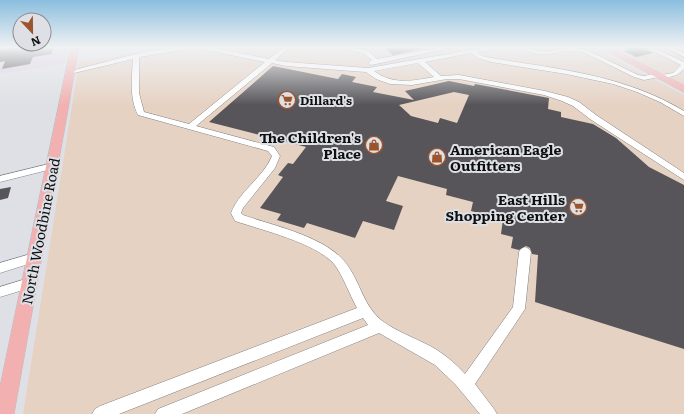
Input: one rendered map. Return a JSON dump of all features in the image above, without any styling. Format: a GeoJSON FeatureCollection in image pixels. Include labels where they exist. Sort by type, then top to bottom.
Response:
{"type":"FeatureCollection","features":[{"type":"Feature","properties":{"kind":"main road","name":"North Woodbine Road"},"geometry":{"type":"LineString","coordinates":[[4,414],[71,66]]}},
{"type":"Feature","properties":{"kind":"main road"},"geometry":{"type":"LineString","coordinates":[[641,66],[683,88]]}},
{"type":"Feature","properties":{"kind":"lane"},"geometry":{"type":"LineString","coordinates":[[70,72],[98,66]]}},
{"type":"Feature","properties":{"kind":"lane"},"geometry":{"type":"LineString","coordinates":[[136,66],[136,87],[139,109],[141,113],[271,149],[276,156],[272,166],[238,208],[236,213],[239,218],[246,222],[317,245],[328,251],[339,260],[344,268],[370,319],[379,326],[439,359],[457,374],[489,414]]}},
{"type":"Feature","properties":{"kind":"lane"},"geometry":{"type":"LineString","coordinates":[[190,127],[263,66]]}},
{"type":"Feature","properties":{"kind":"lane"},"geometry":{"type":"LineString","coordinates":[[304,66],[368,70],[387,66]]}},
{"type":"Feature","properties":{"kind":"lane"},"geometry":{"type":"LineString","coordinates":[[426,66],[439,78]]}},
{"type":"Feature","properties":{"kind":"lane"},"geometry":{"type":"LineString","coordinates":[[527,66],[625,85],[651,94],[684,114]]}},
{"type":"Feature","properties":{"kind":"lane"},"geometry":{"type":"LineString","coordinates":[[618,66],[636,76],[644,78],[675,74],[683,66]]}},
{"type":"Feature","properties":{"kind":"lane"},"geometry":{"type":"LineString","coordinates":[[368,70],[383,81],[401,84],[439,78],[458,77],[545,93],[565,99],[576,104],[593,117],[684,177]]}},
{"type":"Feature","properties":{"kind":"lane"},"geometry":{"type":"LineString","coordinates":[[0,179],[53,166]]}},
{"type":"Feature","properties":{"kind":"lane"},"geometry":{"type":"LineString","coordinates":[[466,385],[519,308],[525,252]]}},
{"type":"Feature","properties":{"kind":"lane"},"geometry":{"type":"LineString","coordinates":[[0,268],[34,258]]}},
{"type":"Feature","properties":{"kind":"lane"},"geometry":{"type":"LineString","coordinates":[[0,292],[30,283]]}},
{"type":"Feature","properties":{"kind":"lane"},"geometry":{"type":"LineString","coordinates":[[100,414],[365,311]]}},
{"type":"Feature","properties":{"kind":"lane"},"geometry":{"type":"LineString","coordinates":[[163,414],[379,326]]}},
{"type":"Feature","properties":{"kind":"shaded area"},"geometry":{"type":"Polygon","coordinates":[[[0,66],[49,66],[0,74],[0,66]]]}},
{"type":"Feature","properties":{"kind":"shaded area","name":"East Hills Shopping Center"},"geometry":{"type":"Polygon","coordinates":[[[78,66],[630,66],[684,95],[684,414],[23,414],[78,66]]]}},
{"type":"Feature","properties":{"kind":"shaded area"},"geometry":{"type":"Polygon","coordinates":[[[649,66],[684,66],[684,84],[649,66]]]}},
{"type":"Feature","properties":{"kind":"building"},"geometry":{"type":"Polygon","coordinates":[[[3,66],[17,66],[2,69],[3,66]]]}},
{"type":"Feature","properties":{"kind":"building","name":"East Hills Shopping Center"},"geometry":{"type":"Polygon","coordinates":[[[273,66],[338,79],[342,74],[356,77],[352,82],[377,87],[373,92],[414,100],[405,91],[449,81],[474,86],[475,84],[549,98],[548,109],[561,112],[561,117],[593,124],[616,138],[649,167],[684,185],[684,349],[535,302],[538,255],[532,254],[530,248],[526,246],[519,250],[511,248],[513,237],[501,234],[503,219],[471,211],[473,202],[446,195],[447,189],[398,176],[386,201],[403,206],[394,230],[363,221],[355,238],[307,223],[304,228],[277,220],[281,214],[260,208],[283,177],[278,175],[288,163],[293,164],[306,147],[209,122],[273,66]],[[454,92],[399,105],[411,116],[438,123],[440,118],[457,123],[469,95],[454,92]]]}},
{"type":"Feature","properties":{"kind":"building"},"geometry":{"type":"Polygon","coordinates":[[[11,187],[8,198],[0,200],[0,189],[11,187]]]}},
{"type":"Feature","properties":{"kind":"place","name":"Dillard's"},"geometry":{"type":"Point","coordinates":[287,100]}},
{"type":"Feature","properties":{"kind":"place","name":"The Children's Place"},"geometry":{"type":"Point","coordinates":[374,145]}},
{"type":"Feature","properties":{"kind":"place","name":"American Eagle Outfitters"},"geometry":{"type":"Point","coordinates":[437,157]}},
{"type":"Feature","properties":{"kind":"place","name":"East Hills Shopping Center"},"geometry":{"type":"Point","coordinates":[578,207]}}]}
